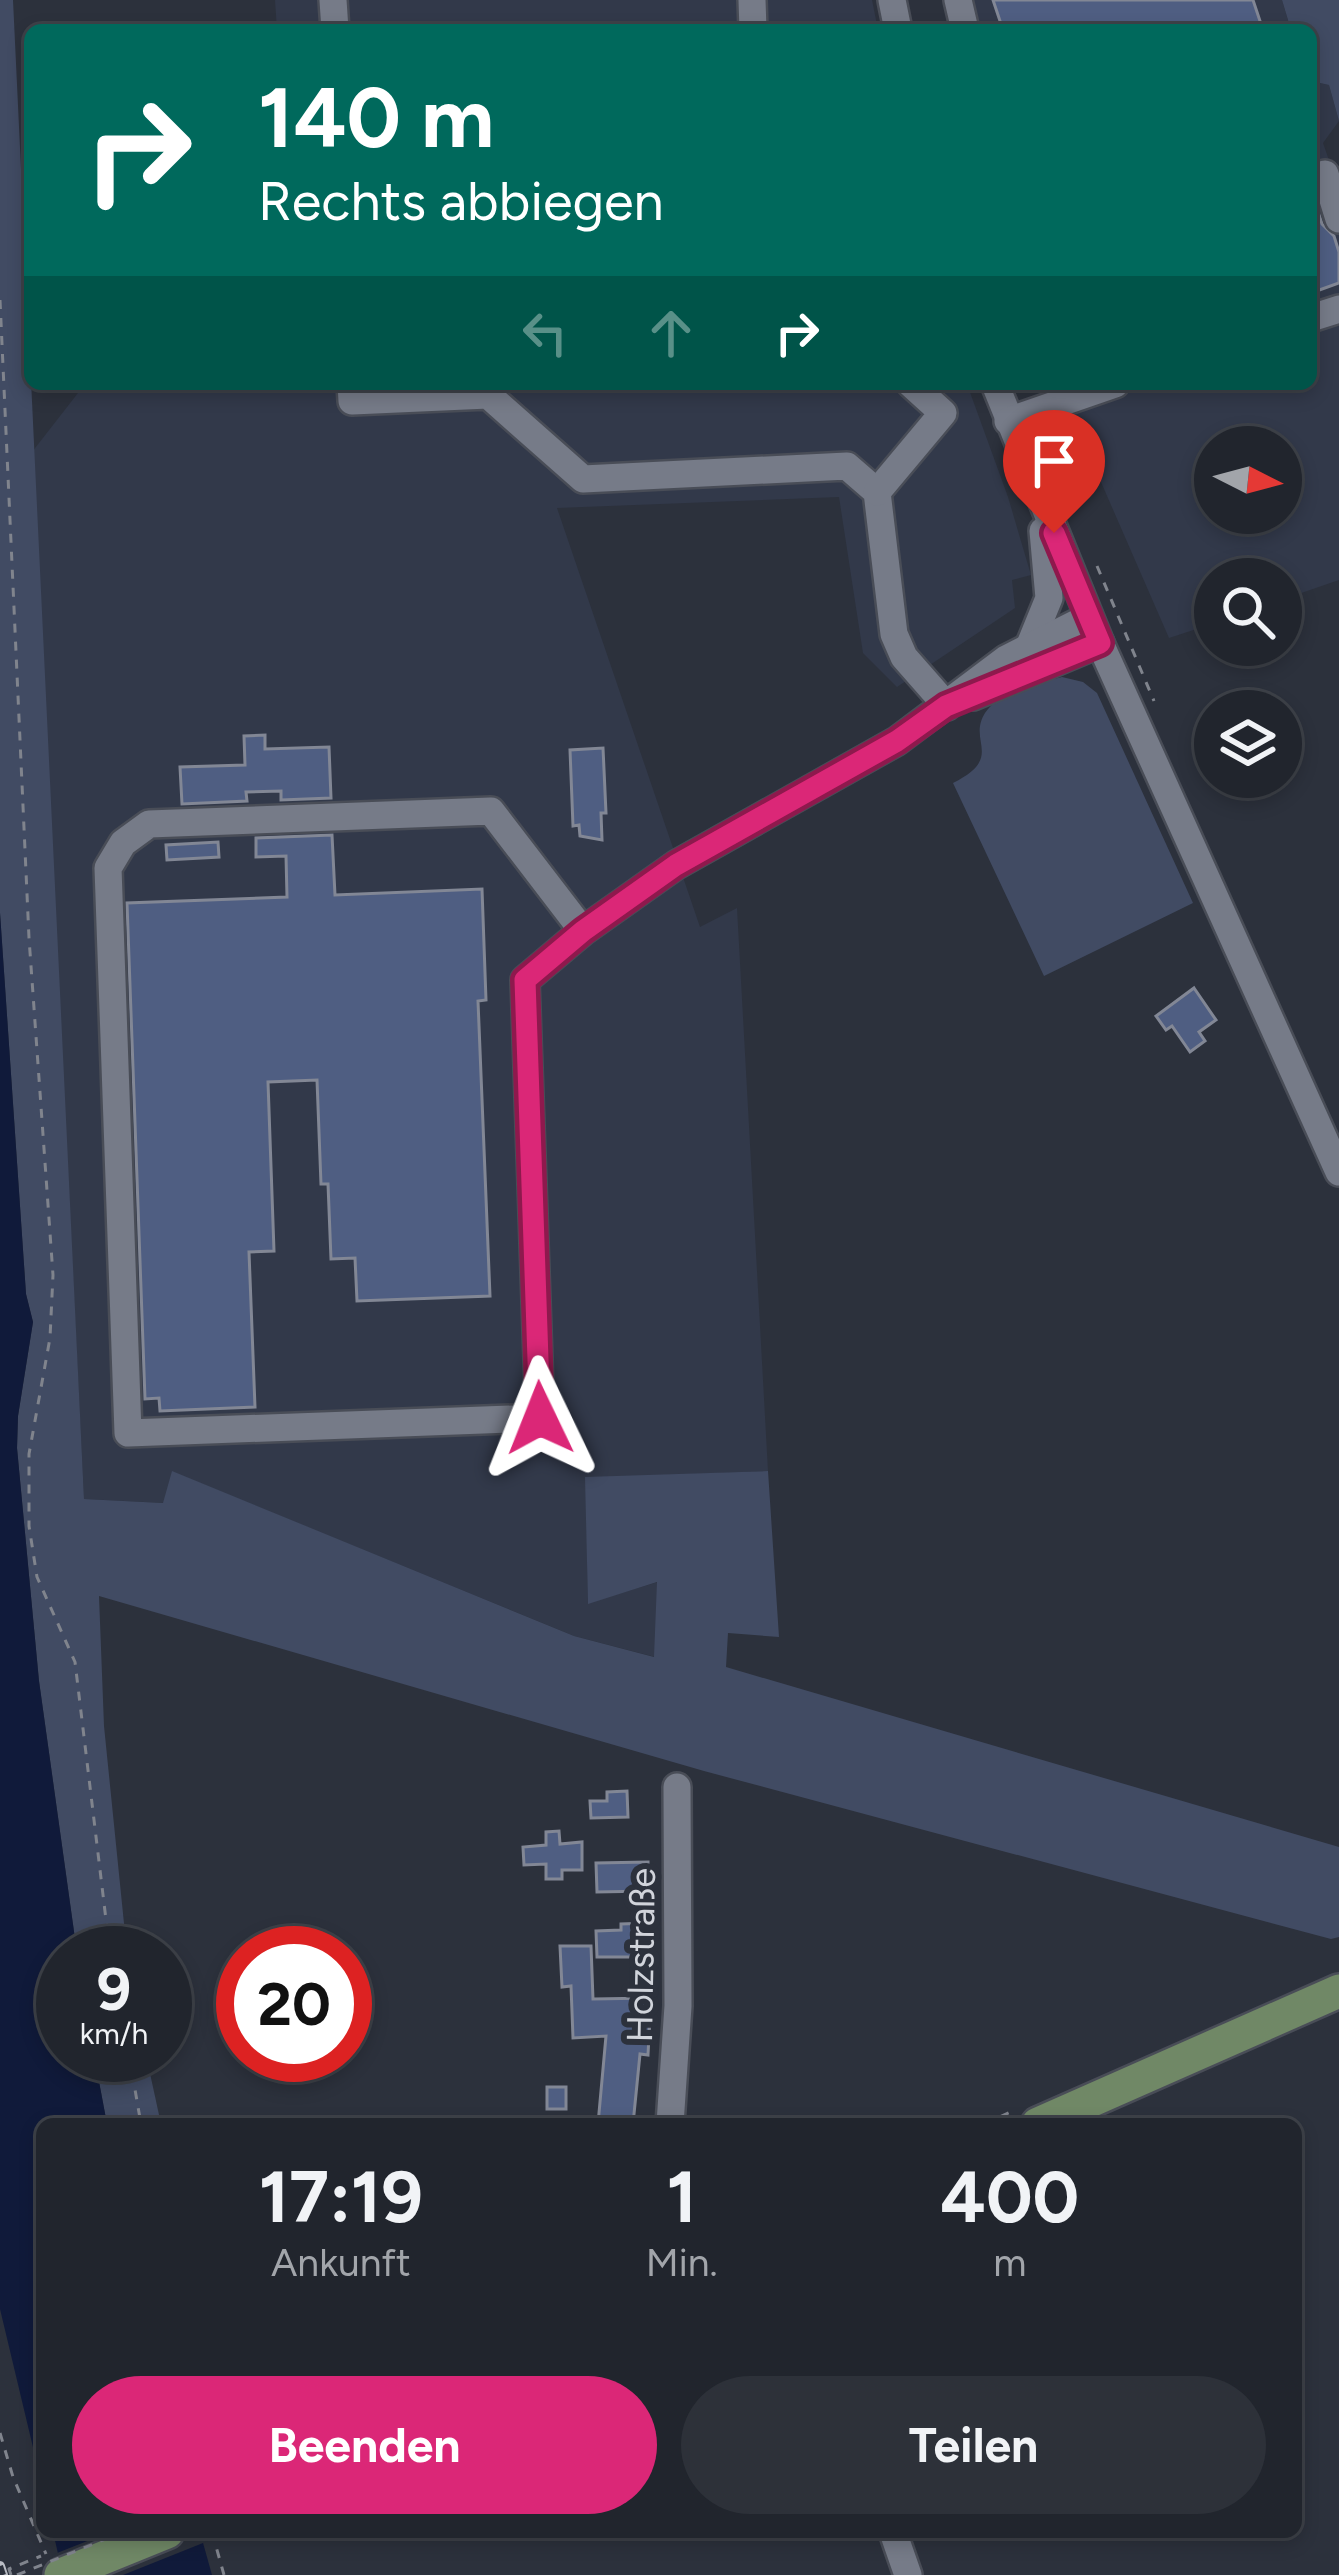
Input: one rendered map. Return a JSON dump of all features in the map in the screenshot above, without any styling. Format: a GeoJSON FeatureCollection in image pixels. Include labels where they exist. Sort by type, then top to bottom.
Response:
{"type":"FeatureCollection","features":[{"type":"Feature","properties":{"kind":"main road"},"geometry":{"type":"LineString","coordinates":[[1052,2118],[1339,1991]]}},
{"type":"Feature","properties":{"kind":"main road"},"geometry":{"type":"LineString","coordinates":[[53,2568],[148,2538]]}},
{"type":"Feature","properties":{"kind":"street"},"geometry":{"type":"LineString","coordinates":[[1325,174],[1339,219]]}},
{"type":"Feature","properties":{"kind":"street"},"geometry":{"type":"LineString","coordinates":[[352,390],[352,401],[488,395],[583,479],[848,466],[877,492],[894,634],[904,657],[946,706]]}},
{"type":"Feature","properties":{"kind":"street"},"geometry":{"type":"LineString","coordinates":[[877,492],[943,413],[918,390]]}},
{"type":"Feature","properties":{"kind":"street"},"geometry":{"type":"LineString","coordinates":[[996,390],[1095,630],[1339,1172]]}},
{"type":"Feature","properties":{"kind":"street"},"geometry":{"type":"LineString","coordinates":[[1008,421],[1094,390]]}},
{"type":"Feature","properties":{"kind":"street"},"geometry":{"type":"LineString","coordinates":[[1029,646],[1049,598],[1037,491]]}},
{"type":"Feature","properties":{"kind":"street"},"geometry":{"type":"LineString","coordinates":[[946,706],[1095,630]]}},
{"type":"Feature","properties":{"kind":"street"},"geometry":{"type":"LineString","coordinates":[[583,931],[491,811],[149,824],[124,843],[108,868],[128,1433],[540,1418],[525,980],[583,931],[676,865],[897,741],[974,681],[1029,646],[1095,630]]}},
{"type":"Feature","properties":{"kind":"street","name":"Holzstraße"},"geometry":{"type":"LineString","coordinates":[[670,2118],[678,2006],[677,1786]]}},
{"type":"Feature","properties":{"kind":"street"},"geometry":{"type":"LineString","coordinates":[[895,2538],[908,2575]]}},
{"type":"Feature","properties":{"kind":"path"},"geometry":{"type":"LineString","coordinates":[[0,300],[29,938],[53,1275],[50,1338],[29,1454],[27,1500],[37,1577],[75,1662],[107,1926]]}},
{"type":"Feature","properties":{"kind":"path"},"geometry":{"type":"LineString","coordinates":[[134,2082],[140,2118]]}},
{"type":"Feature","properties":{"kind":"path"},"geometry":{"type":"LineString","coordinates":[[0,2433],[36,2529]]}},
{"type":"Feature","properties":{"kind":"path"},"geometry":{"type":"LineString","coordinates":[[40,2538],[53,2568],[9,2570],[14,2575],[108,2538]]}},
{"type":"Feature","properties":{"kind":"path"},"geometry":{"type":"LineString","coordinates":[[214,2538],[224,2575]]}},
{"type":"Feature","properties":{"kind":"shaded area"},"geometry":{"type":"Polygon","coordinates":[[[0,0],[13,0],[24,232],[24,390],[31,390],[84,1499],[163,1503],[172,1471],[574,1636],[654,1657],[657,1582],[588,1604],[585,1477],[768,1471],[779,1637],[728,1633],[726,1667],[1339,1847],[1339,1937],[1331,1939],[704,1771],[99,1596],[104,1726],[124,1926],[73,1926],[39,1681],[17,1448],[33,1322],[26,1294],[0,913],[0,0]]]}},
{"type":"Feature","properties":{"kind":"shaded area"},"geometry":{"type":"Polygon","coordinates":[[[275,0],[872,0],[877,24],[277,24],[275,0]]]}},
{"type":"Feature","properties":{"kind":"shaded area"},"geometry":{"type":"Polygon","coordinates":[[[952,0],[1282,0],[1289,24],[957,24],[952,0]]]}},
{"type":"Feature","properties":{"kind":"shaded area"},"geometry":{"type":"Polygon","coordinates":[[[1282,0],[1339,0],[1339,121],[1329,85],[1317,82],[1317,24],[1289,24],[1282,0]]]}},
{"type":"Feature","properties":{"kind":"shaded area"},"geometry":{"type":"Polygon","coordinates":[[[1317,82],[1329,85],[1339,121],[1323,143],[1339,189],[1339,580],[1302,593],[1302,558],[1194,558],[1194,630],[1169,638],[1066,390],[1317,390],[1317,82]]]}},
{"type":"Feature","properties":{"kind":"shaded area"},"geometry":{"type":"Polygon","coordinates":[[[80,390],[969,390],[1031,575],[1012,580],[1015,608],[897,687],[863,653],[839,497],[557,508],[700,927],[737,908],[768,1471],[586,1478],[588,1603],[658,1582],[655,1657],[574,1636],[173,1472],[164,1503],[84,1499],[32,452],[80,390]]]}},
{"type":"Feature","properties":{"kind":"shaded area"},"geometry":{"type":"Polygon","coordinates":[[[1062,677],[1083,682],[1097,693],[1193,903],[1044,976],[953,783],[969,774],[981,757],[981,723],[992,705],[1020,689],[1062,677]]]}},
{"type":"Feature","properties":{"kind":"shaded area"},"geometry":{"type":"Polygon","coordinates":[[[0,913],[26,1294],[33,1322],[17,1448],[39,1681],[73,1926],[36,1926],[36,2082],[99,2082],[106,2118],[36,2118],[36,2460],[0,2309],[0,913]]]}},
{"type":"Feature","properties":{"kind":"shaded area"},"geometry":{"type":"Polygon","coordinates":[[[99,2082],[152,2082],[160,2118],[106,2118],[99,2082]]]}},
{"type":"Feature","properties":{"kind":"shaded area"},"geometry":{"type":"Polygon","coordinates":[[[54,2538],[202,2538],[212,2575],[63,2575],[54,2538]]]}},
{"type":"Feature","properties":{"kind":"pier"},"geometry":{"type":"Polygon","coordinates":[[[95,2538],[208,2541],[123,2575],[57,2575],[52,2555],[95,2538]]]}},
{"type":"Feature","properties":{"kind":"building"},"geometry":{"type":"Polygon","coordinates":[[[993,0],[1253,0],[1261,24],[1001,24],[993,0]]]}},
{"type":"Feature","properties":{"kind":"building"},"geometry":{"type":"Polygon","coordinates":[[[1317,209],[1339,252],[1339,283],[1317,291],[1317,209]]]}},
{"type":"Feature","properties":{"kind":"building"},"geometry":{"type":"Polygon","coordinates":[[[265,735],[265,749],[329,747],[331,798],[281,800],[281,791],[246,792],[247,801],[182,804],[180,767],[245,765],[244,736],[265,735]]]}},
{"type":"Feature","properties":{"kind":"building"},"geometry":{"type":"Polygon","coordinates":[[[603,748],[606,813],[601,813],[602,840],[580,836],[579,825],[573,826],[570,750],[603,748]]]}},
{"type":"Feature","properties":{"kind":"building"},"geometry":{"type":"Polygon","coordinates":[[[332,835],[335,895],[482,889],[486,1000],[478,1001],[490,1296],[357,1301],[355,1258],[331,1259],[328,1184],[321,1184],[317,1080],[268,1082],[274,1251],[249,1252],[255,1407],[160,1411],[159,1398],[145,1399],[127,903],[287,897],[286,856],[256,857],[256,838],[332,835]]]}},
{"type":"Feature","properties":{"kind":"building"},"geometry":{"type":"Polygon","coordinates":[[[218,842],[219,857],[167,860],[166,845],[218,842]]]}},
{"type":"Feature","properties":{"kind":"building"},"geometry":{"type":"Polygon","coordinates":[[[1194,988],[1216,1020],[1199,1032],[1205,1041],[1190,1052],[1172,1026],[1166,1030],[1156,1016],[1194,988]]]}},
{"type":"Feature","properties":{"kind":"building"},"geometry":{"type":"Polygon","coordinates":[[[627,1791],[628,1817],[591,1818],[590,1801],[607,1801],[607,1792],[627,1791]]]}},
{"type":"Feature","properties":{"kind":"building"},"geometry":{"type":"Polygon","coordinates":[[[559,1831],[560,1844],[582,1842],[582,1870],[562,1870],[562,1879],[546,1879],[546,1864],[524,1865],[523,1847],[546,1845],[546,1832],[559,1831]]]}},
{"type":"Feature","properties":{"kind":"building"},"geometry":{"type":"Polygon","coordinates":[[[648,1862],[648,1891],[597,1892],[596,1863],[648,1862]]]}},
{"type":"Feature","properties":{"kind":"building"},"geometry":{"type":"Polygon","coordinates":[[[649,1923],[649,1957],[597,1957],[596,1931],[649,1923]]]}},
{"type":"Feature","properties":{"kind":"building"},"geometry":{"type":"Polygon","coordinates":[[[560,1946],[591,1946],[593,1999],[651,1998],[648,2055],[640,2054],[634,2118],[599,2118],[606,2036],[573,2038],[571,1986],[562,1987],[560,1946]]]}},
{"type":"Feature","properties":{"kind":"building"},"geometry":{"type":"Polygon","coordinates":[[[547,2087],[566,2087],[566,2109],[547,2109],[547,2087]]]}},
{"type":"Feature","properties":{"kind":"railway"},"geometry":{"type":"LineString","coordinates":[[0,2566],[3,2575]]}},
{"type":"Feature","properties":{"kind":"route"},"geometry":{"type":"LineString","coordinates":[[540,1418],[525,980],[583,931],[676,865],[897,741],[946,706],[1100,643],[1054,533]]}}]}
